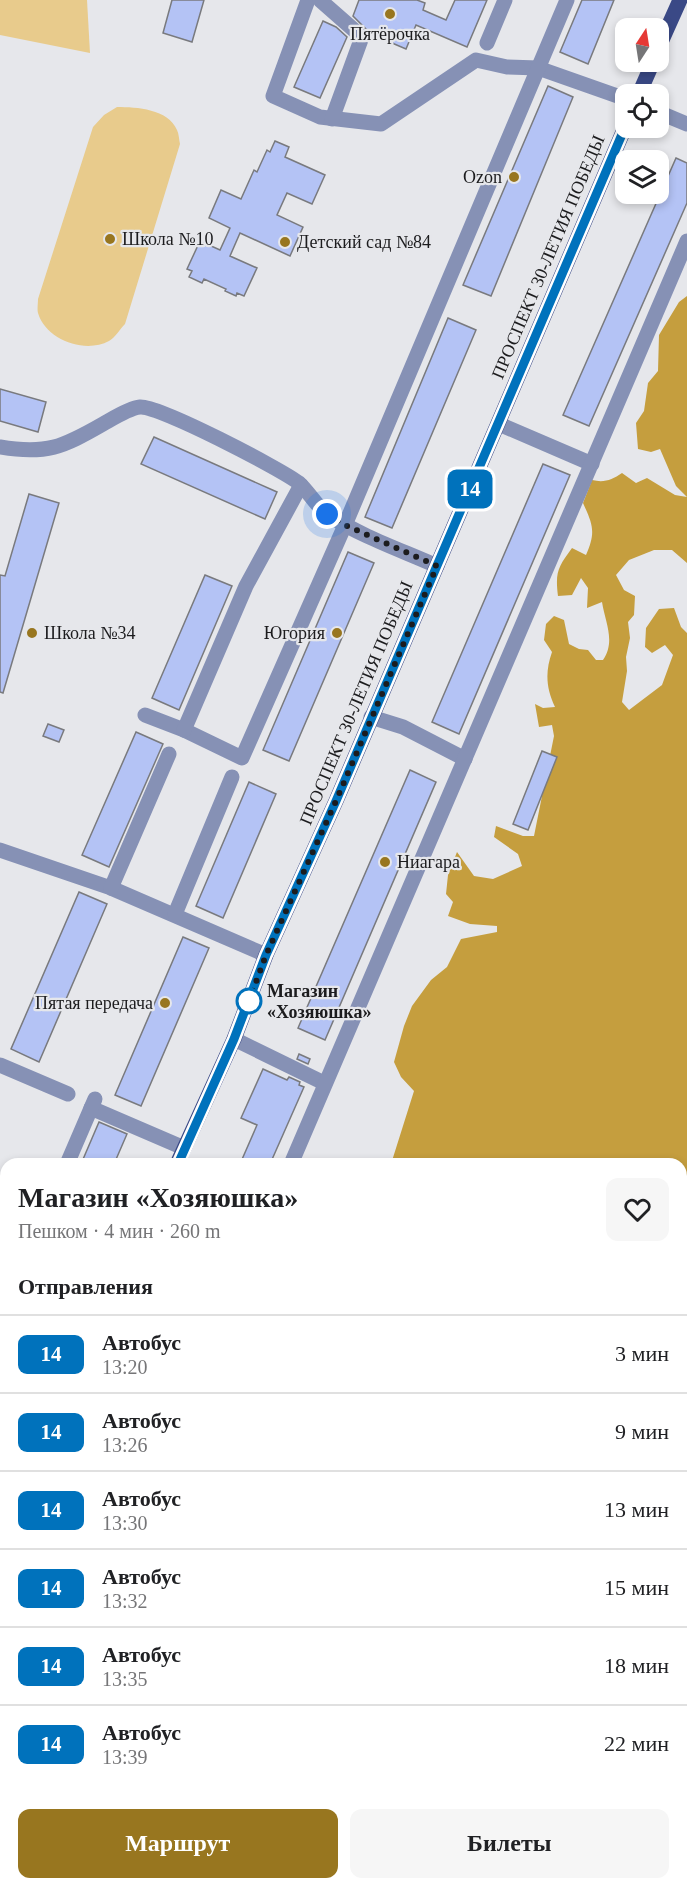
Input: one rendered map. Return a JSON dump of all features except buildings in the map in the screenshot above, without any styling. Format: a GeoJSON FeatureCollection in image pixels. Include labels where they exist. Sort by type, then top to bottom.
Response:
{"type":"FeatureCollection","features":[{"type":"Feature","properties":{"kind":"main road"},"geometry":{"type":"LineString","coordinates":[[669,24],[680,0]]}},
{"type":"Feature","properties":{"kind":"main road","name":"ПРОСПЕКТ 30-ЛЕТИЯ ПОБЕДЫ"},"geometry":{"type":"LineString","coordinates":[[180,1158],[234,1039],[266,955],[336,801],[620,138]]}},
{"type":"Feature","properties":{"kind":"street"},"geometry":{"type":"LineString","coordinates":[[308,0],[273,96],[320,117],[381,124],[476,60],[507,68],[538,68],[615,95]]}},
{"type":"Feature","properties":{"kind":"street"},"geometry":{"type":"LineString","coordinates":[[320,0],[362,37],[332,119]]}},
{"type":"Feature","properties":{"kind":"street"},"geometry":{"type":"LineString","coordinates":[[487,43],[505,0]]}},
{"type":"Feature","properties":{"kind":"street"},"geometry":{"type":"LineString","coordinates":[[145,715],[184,730],[242,758],[345,525],[567,0]]}},
{"type":"Feature","properties":{"kind":"street"},"geometry":{"type":"LineString","coordinates":[[669,117],[687,124]]}},
{"type":"Feature","properties":{"kind":"street"},"geometry":{"type":"LineString","coordinates":[[293,1158],[687,241]]}},
{"type":"Feature","properties":{"kind":"street"},"geometry":{"type":"LineString","coordinates":[[0,447],[22,451],[43,450],[68,444],[114,417],[141,407],[166,414],[281,471],[301,485],[327,514],[345,525],[437,566]]}},
{"type":"Feature","properties":{"kind":"street"},"geometry":{"type":"LineString","coordinates":[[498,424],[592,464]]}},
{"type":"Feature","properties":{"kind":"street"},"geometry":{"type":"LineString","coordinates":[[184,730],[246,586],[301,485]]}},
{"type":"Feature","properties":{"kind":"street"},"geometry":{"type":"LineString","coordinates":[[371,717],[403,727],[465,759]]}},
{"type":"Feature","properties":{"kind":"street"},"geometry":{"type":"LineString","coordinates":[[111,888],[169,754]]}},
{"type":"Feature","properties":{"kind":"street"},"geometry":{"type":"LineString","coordinates":[[175,914],[232,777]]}},
{"type":"Feature","properties":{"kind":"street"},"geometry":{"type":"LineString","coordinates":[[0,850],[111,888],[266,955]]}},
{"type":"Feature","properties":{"kind":"street"},"geometry":{"type":"LineString","coordinates":[[234,1039],[324,1083]]}},
{"type":"Feature","properties":{"kind":"street"},"geometry":{"type":"LineString","coordinates":[[0,1065],[68,1094]]}},
{"type":"Feature","properties":{"kind":"street"},"geometry":{"type":"LineString","coordinates":[[70,1158],[93,1104],[184,1148]]}},
{"type":"Feature","properties":{"kind":"shaded area"},"geometry":{"type":"Polygon","coordinates":[[[0,0],[87,0],[90,53],[0,35],[0,0]]]}},
{"type":"Feature","properties":{"kind":"shaded area"},"geometry":{"type":"Polygon","coordinates":[[[117,107],[159,113],[173,123],[179,135],[180,144],[125,324],[109,341],[99,345],[78,345],[49,331],[38,313],[38,299],[93,127],[104,115],[117,107]]]}},
{"type":"Feature","properties":{"kind":"shaded area"},"geometry":{"type":"Polygon","coordinates":[[[687,296],[687,497],[676,486],[660,449],[651,452],[638,449],[636,423],[644,411],[648,383],[658,371],[659,335],[679,302],[687,296]]]}},
{"type":"Feature","properties":{"kind":"shaded area"},"geometry":{"type":"Polygon","coordinates":[[[622,473],[636,483],[647,478],[675,495],[687,497],[687,563],[672,550],[654,550],[629,560],[616,575],[624,590],[635,596],[634,615],[628,622],[630,638],[622,702],[629,710],[662,685],[673,655],[665,645],[652,653],[645,647],[646,628],[659,609],[674,608],[681,627],[687,633],[687,1158],[393,1158],[414,1091],[401,1077],[394,1062],[412,1006],[431,980],[447,967],[461,939],[497,932],[497,926],[470,924],[448,916],[453,902],[446,894],[448,875],[457,852],[474,876],[493,879],[522,866],[518,854],[494,837],[496,826],[523,836],[534,836],[554,736],[552,725],[539,727],[535,704],[543,708],[555,707],[548,680],[548,666],[552,652],[544,640],[546,624],[554,616],[564,620],[569,644],[588,650],[596,660],[603,660],[607,653],[609,639],[602,602],[587,608],[588,588],[581,578],[572,595],[558,596],[557,588],[557,575],[563,560],[572,548],[586,555],[589,547],[592,529],[583,503],[592,480],[608,480],[622,473]]]}},
{"type":"Feature","properties":{"kind":"bus line","name":"14"},"geometry":{"type":"LineString","coordinates":[[180,1158],[234,1039],[266,955],[336,801],[620,138]]}},
{"type":"Feature","properties":{"kind":"place","name":"Пятёрочка"},"geometry":{"type":"Point","coordinates":[390,14]}},
{"type":"Feature","properties":{"kind":"place","name":"Ozon"},"geometry":{"type":"Point","coordinates":[514,177]}},
{"type":"Feature","properties":{"kind":"place","name":"Школа №10"},"geometry":{"type":"Point","coordinates":[110,239]}},
{"type":"Feature","properties":{"kind":"place","name":"Детский сад №84"},"geometry":{"type":"Point","coordinates":[285,242]}},
{"type":"Feature","properties":{"kind":"place","name":"Школа №34"},"geometry":{"type":"Point","coordinates":[32,633]}},
{"type":"Feature","properties":{"kind":"place","name":"Югория"},"geometry":{"type":"Point","coordinates":[337,633]}},
{"type":"Feature","properties":{"kind":"place","name":"Ниагара"},"geometry":{"type":"Point","coordinates":[385,862]}},
{"type":"Feature","properties":{"kind":"place","name":"Магазин «Хозяюшка»"},"geometry":{"type":"Point","coordinates":[249,1001]}},
{"type":"Feature","properties":{"kind":"place","name":"Пятая передача"},"geometry":{"type":"Point","coordinates":[165,1003]}},
{"type":"Feature","properties":{"kind":"route"},"geometry":{"type":"LineString","coordinates":[[249,1001],[266,955],[336,801],[437,566],[345,525],[327,514]]}}]}
